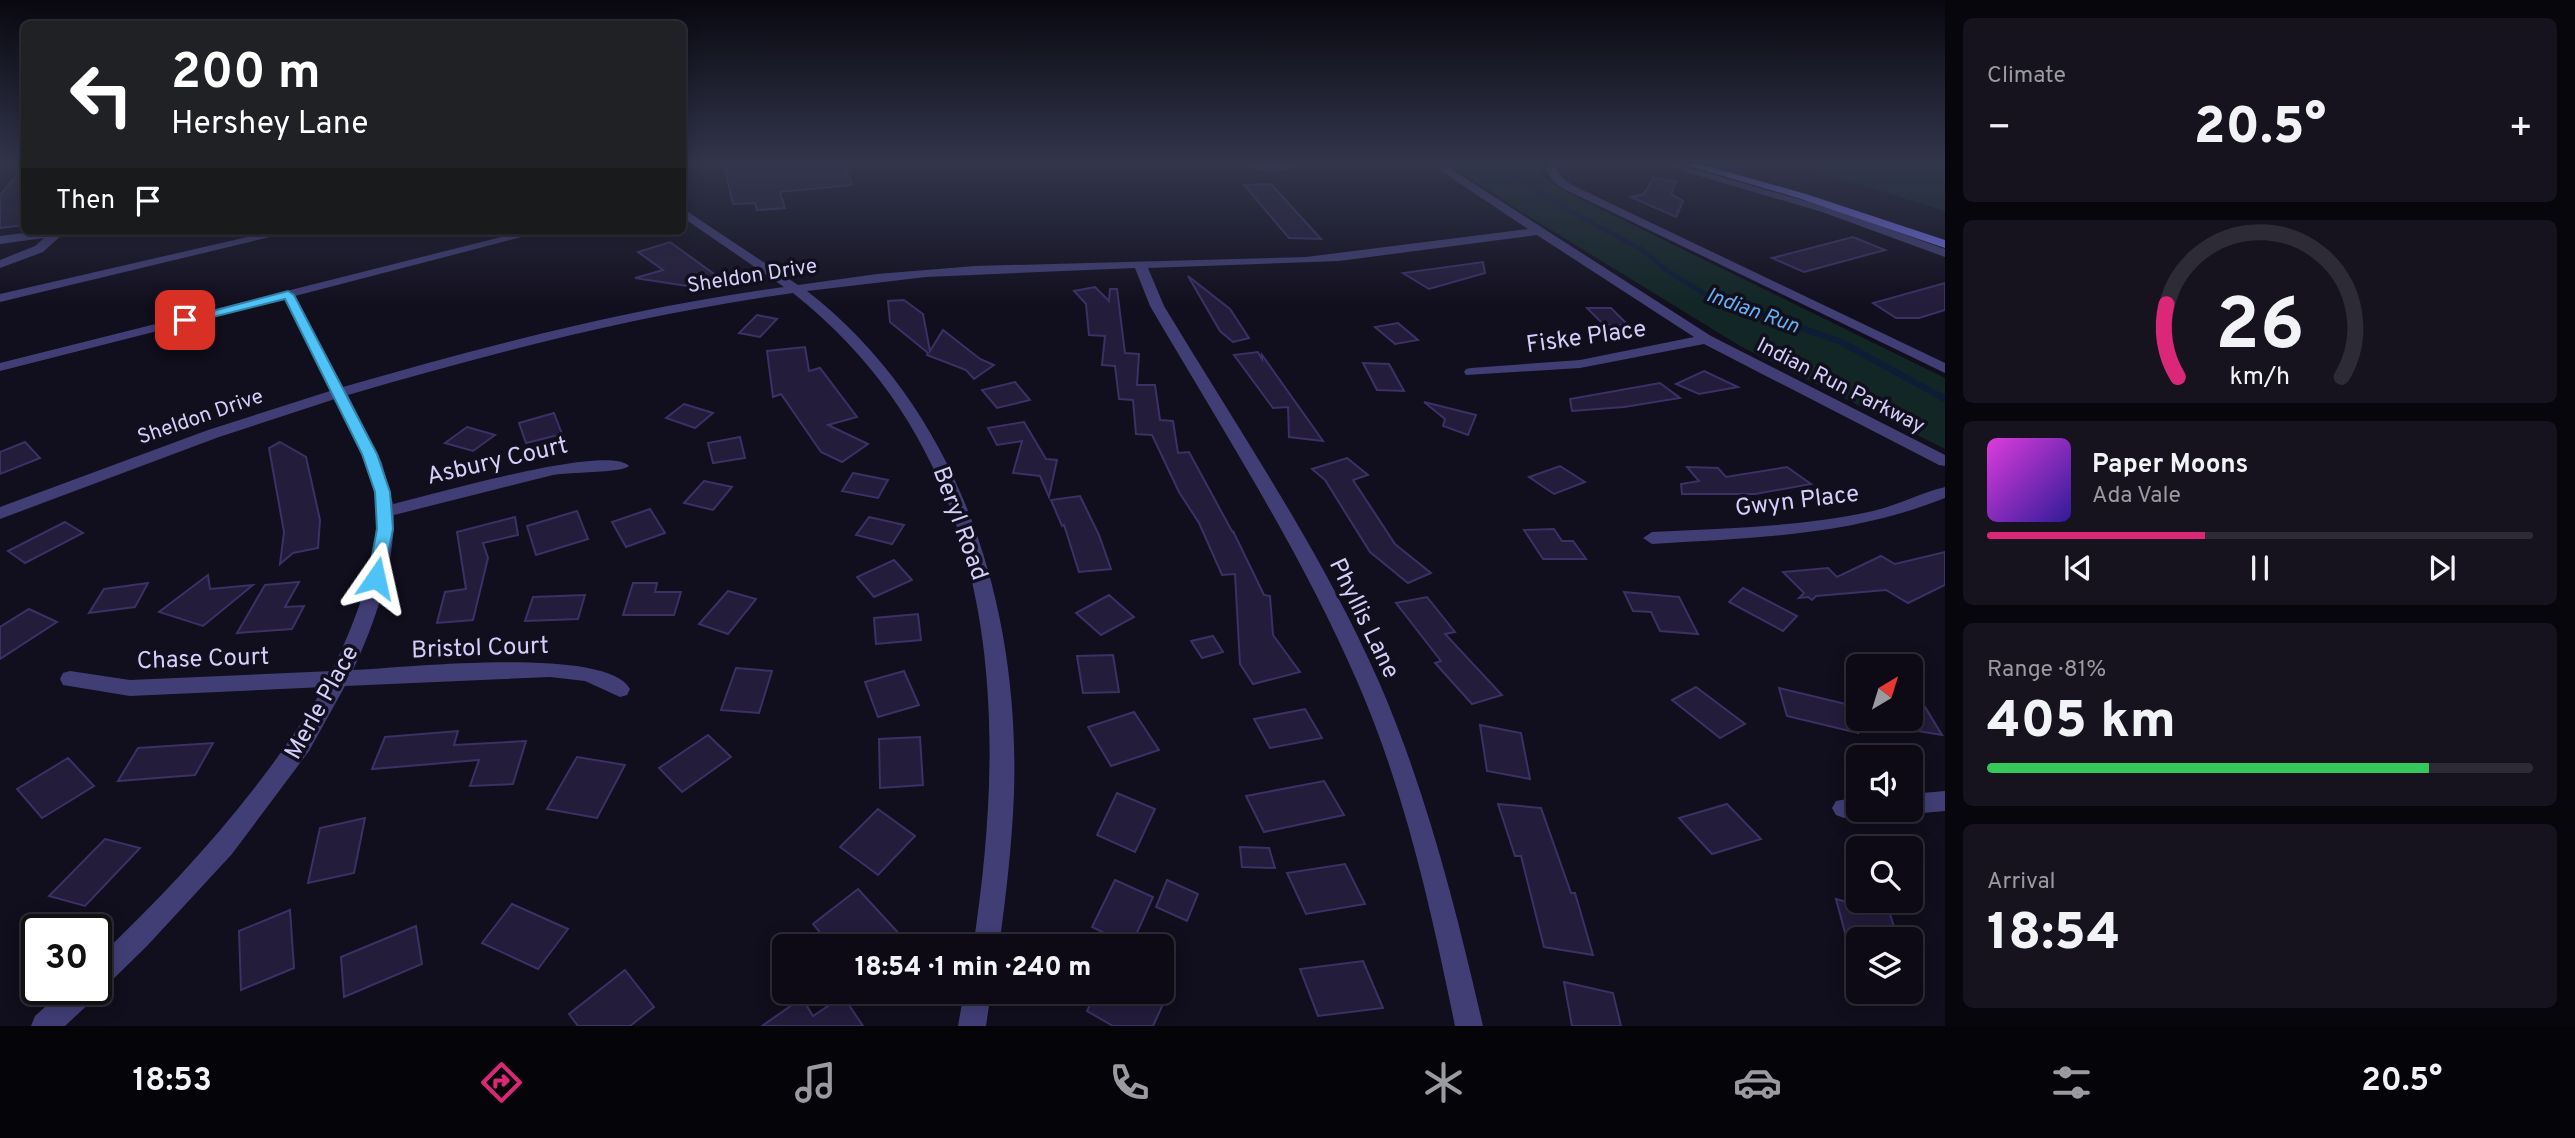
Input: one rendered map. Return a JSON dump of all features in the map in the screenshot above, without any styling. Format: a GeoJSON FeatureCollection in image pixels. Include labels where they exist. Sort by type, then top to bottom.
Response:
{"type":"FeatureCollection","features":[{"type":"Feature","properties":{"kind":"main road"},"geometry":{"type":"LineString","coordinates":[[1851,212],[1945,244]]}},
{"type":"Feature","properties":{"kind":"main road"},"geometry":{"type":"LineString","coordinates":[[1883,212],[1945,232]]}},
{"type":"Feature","properties":{"kind":"street","name":"Indian Run Parkway"},"geometry":{"type":"LineString","coordinates":[[1510,212],[1706,339],[1945,461]]}},
{"type":"Feature","properties":{"kind":"street"},"geometry":{"type":"LineString","coordinates":[[1620,212],[1945,369]]}},
{"type":"Feature","properties":{"kind":"street"},"geometry":{"type":"LineString","coordinates":[[1831,212],[1945,253]]}},
{"type":"Feature","properties":{"kind":"street","name":"Beryl Road"},"geometry":{"type":"LineString","coordinates":[[686,214],[794,288],[859,344],[889,378],[918,420],[946,472],[967,522],[985,586],[997,660],[1001,744],[999,832],[987,934]]}},
{"type":"Feature","properties":{"kind":"street","name":"Sheldon Drive"},"geometry":{"type":"LineString","coordinates":[[0,513],[160,451],[338,391],[575,329],[704,302],[794,288],[961,271],[1322,259],[1539,231]]}},
{"type":"Feature","properties":{"kind":"street"},"geometry":{"type":"LineString","coordinates":[[0,240],[38,235]]}},
{"type":"Feature","properties":{"kind":"street"},"geometry":{"type":"LineString","coordinates":[[0,264],[38,249],[57,235]]}},
{"type":"Feature","properties":{"kind":"street"},"geometry":{"type":"LineString","coordinates":[[0,298],[272,235]]}},
{"type":"Feature","properties":{"kind":"street"},"geometry":{"type":"LineString","coordinates":[[0,367],[523,235]]}},
{"type":"Feature","properties":{"kind":"street","name":"Phyllis Lane"},"geometry":{"type":"LineString","coordinates":[[1140,264],[1157,306],[1310,564],[1368,682],[1415,809],[1441,898],[1469,1026]]}},
{"type":"Feature","properties":{"kind":"street","name":"Merle Place"},"geometry":{"type":"LineString","coordinates":[[112,963],[144,933],[245,821],[297,748],[338,679],[371,601],[382,555],[385,512],[383,492],[370,454],[288,295]]}},
{"type":"Feature","properties":{"kind":"street","name":"Fiske Place"},"geometry":{"type":"LineString","coordinates":[[1471,372],[1580,365],[1706,339]]}},
{"type":"Feature","properties":{"kind":"street","name":"Asbury Court"},"geometry":{"type":"LineString","coordinates":[[385,512],[553,470],[575,466],[621,466]]}},
{"type":"Feature","properties":{"kind":"street","name":"Gwyn Place"},"geometry":{"type":"LineString","coordinates":[[1652,538],[1807,527],[1855,520],[1895,511],[1945,492]]}},
{"type":"Feature","properties":{"kind":"street","name":"Bristol Court"},"geometry":{"type":"LineString","coordinates":[[338,679],[550,669],[589,674],[620,688]]}},
{"type":"Feature","properties":{"kind":"street","name":"Chase Court"},"geometry":{"type":"LineString","coordinates":[[70,679],[130,688],[338,679]]}},
{"type":"Feature","properties":{"kind":"street"},"geometry":{"type":"LineString","coordinates":[[1923,803],[1945,801]]}},
{"type":"Feature","properties":{"kind":"street"},"geometry":{"type":"LineString","coordinates":[[972,1026],[976,1004]]}},
{"type":"Feature","properties":{"kind":"street"},"geometry":{"type":"LineString","coordinates":[[52,1024],[70,1005]]}},
{"type":"Feature","properties":{"kind":"green space"},"geometry":{"type":"Polygon","coordinates":[[[1522,212],[1606,212],[1945,378],[1945,449],[1740,346],[1522,212]]]}},
{"type":"Feature","properties":{"kind":"building"},"geometry":{"type":"Polygon","coordinates":[[[0,212],[21,212],[21,225],[0,228],[0,212]]]}},
{"type":"Feature","properties":{"kind":"building"},"geometry":{"type":"Polygon","coordinates":[[[1267,212],[1296,212],[1321,239],[1289,238],[1267,212]]]}},
{"type":"Feature","properties":{"kind":"building"},"geometry":{"type":"Polygon","coordinates":[[[1664,212],[1678,212],[1676,217],[1664,212]]]}},
{"type":"Feature","properties":{"kind":"building"},"geometry":{"type":"Polygon","coordinates":[[[1853,237],[1885,250],[1804,272],[1772,258],[1853,237]]]}},
{"type":"Feature","properties":{"kind":"building"},"geometry":{"type":"Polygon","coordinates":[[[670,242],[728,284],[695,279],[687,286],[635,278],[663,270],[638,252],[670,242]]]}},
{"type":"Feature","properties":{"kind":"building"},"geometry":{"type":"Polygon","coordinates":[[[1483,262],[1485,273],[1429,289],[1403,273],[1483,262]]]}},
{"type":"Feature","properties":{"kind":"building"},"geometry":{"type":"Polygon","coordinates":[[[1188,276],[1230,309],[1249,338],[1233,342],[1220,331],[1188,276]]]}},
{"type":"Feature","properties":{"kind":"building"},"geometry":{"type":"Polygon","coordinates":[[[1945,283],[1945,310],[1919,318],[1896,318],[1873,303],[1945,283]]]}},
{"type":"Feature","properties":{"kind":"building"},"geometry":{"type":"Polygon","coordinates":[[[1095,287],[1109,301],[1110,289],[1117,289],[1125,353],[1139,354],[1137,385],[1155,385],[1160,420],[1173,421],[1178,453],[1189,452],[1233,531],[1264,595],[1270,596],[1273,635],[1300,672],[1253,684],[1240,664],[1235,574],[1222,575],[1199,523],[1179,492],[1152,435],[1136,434],[1133,400],[1119,399],[1115,366],[1102,365],[1105,336],[1089,335],[1086,304],[1074,291],[1095,287]]]}},
{"type":"Feature","properties":{"kind":"building"},"geometry":{"type":"Polygon","coordinates":[[[904,300],[923,314],[930,351],[943,330],[980,359],[994,365],[974,379],[966,370],[927,355],[928,353],[890,322],[888,301],[904,300]]]}},
{"type":"Feature","properties":{"kind":"building"},"geometry":{"type":"Polygon","coordinates":[[[1587,308],[1611,308],[1628,325],[1604,325],[1587,308]]]}},
{"type":"Feature","properties":{"kind":"building"},"geometry":{"type":"Polygon","coordinates":[[[757,315],[777,319],[760,337],[739,333],[757,315]]]}},
{"type":"Feature","properties":{"kind":"building"},"geometry":{"type":"Polygon","coordinates":[[[1398,323],[1418,340],[1395,344],[1375,327],[1398,323]]]}},
{"type":"Feature","properties":{"kind":"building"},"geometry":{"type":"Polygon","coordinates":[[[805,347],[809,371],[820,368],[857,417],[828,425],[868,444],[842,462],[821,452],[781,394],[773,397],[767,351],[805,347]]]}},
{"type":"Feature","properties":{"kind":"building"},"geometry":{"type":"Polygon","coordinates":[[[1258,352],[1323,441],[1289,437],[1288,407],[1273,408],[1234,355],[1258,352]]]}},
{"type":"Feature","properties":{"kind":"building"},"geometry":{"type":"Polygon","coordinates":[[[1363,363],[1389,364],[1404,391],[1377,390],[1363,363]]]}},
{"type":"Feature","properties":{"kind":"building"},"geometry":{"type":"Polygon","coordinates":[[[1704,371],[1738,387],[1699,394],[1676,384],[1704,371]]]}},
{"type":"Feature","properties":{"kind":"building"},"geometry":{"type":"Polygon","coordinates":[[[1015,382],[1030,400],[997,408],[982,390],[1015,382]]]}},
{"type":"Feature","properties":{"kind":"building"},"geometry":{"type":"Polygon","coordinates":[[[1660,383],[1680,398],[1624,407],[1572,411],[1570,399],[1660,383]]]}},
{"type":"Feature","properties":{"kind":"building"},"geometry":{"type":"Polygon","coordinates":[[[1424,402],[1476,415],[1468,435],[1443,426],[1445,419],[1424,402]]]}},
{"type":"Feature","properties":{"kind":"building"},"geometry":{"type":"Polygon","coordinates":[[[684,404],[713,413],[695,428],[666,418],[684,404]]]}},
{"type":"Feature","properties":{"kind":"building"},"geometry":{"type":"Polygon","coordinates":[[[554,413],[562,434],[526,443],[519,423],[554,413]]]}},
{"type":"Feature","properties":{"kind":"building"},"geometry":{"type":"Polygon","coordinates":[[[1024,422],[1046,459],[1057,460],[1049,497],[1040,476],[1013,473],[1022,441],[997,445],[988,428],[1024,422]]]}},
{"type":"Feature","properties":{"kind":"building"},"geometry":{"type":"Polygon","coordinates":[[[467,427],[495,435],[473,451],[445,443],[467,427]]]}},
{"type":"Feature","properties":{"kind":"building"},"geometry":{"type":"Polygon","coordinates":[[[740,437],[745,458],[713,463],[708,443],[740,437]]]}},
{"type":"Feature","properties":{"kind":"building"},"geometry":{"type":"Polygon","coordinates":[[[25,442],[40,458],[0,474],[0,452],[25,442]]]}},
{"type":"Feature","properties":{"kind":"building"},"geometry":{"type":"Polygon","coordinates":[[[280,442],[306,457],[320,520],[318,548],[293,553],[280,564],[284,532],[269,448],[280,442]]]}},
{"type":"Feature","properties":{"kind":"building"},"geometry":{"type":"Polygon","coordinates":[[[1347,458],[1368,475],[1353,480],[1395,544],[1431,573],[1408,583],[1370,552],[1325,480],[1312,469],[1347,458]]]}},
{"type":"Feature","properties":{"kind":"building"},"geometry":{"type":"Polygon","coordinates":[[[1560,466],[1585,482],[1554,494],[1529,477],[1560,466]]]}},
{"type":"Feature","properties":{"kind":"building"},"geometry":{"type":"Polygon","coordinates":[[[1687,467],[1718,468],[1726,477],[1787,467],[1811,484],[1755,494],[1682,494],[1681,484],[1699,481],[1687,467]]]}},
{"type":"Feature","properties":{"kind":"building"},"geometry":{"type":"Polygon","coordinates":[[[853,473],[888,480],[878,498],[842,491],[853,473]]]}},
{"type":"Feature","properties":{"kind":"building"},"geometry":{"type":"Polygon","coordinates":[[[704,481],[732,487],[713,510],[684,503],[704,481]]]}},
{"type":"Feature","properties":{"kind":"building"},"geometry":{"type":"Polygon","coordinates":[[[1080,496],[1099,535],[1111,569],[1079,572],[1064,525],[1062,526],[1051,500],[1080,496]]]}},
{"type":"Feature","properties":{"kind":"building"},"geometry":{"type":"Polygon","coordinates":[[[650,509],[665,533],[626,547],[612,522],[650,509]]]}},
{"type":"Feature","properties":{"kind":"building"},"geometry":{"type":"Polygon","coordinates":[[[577,511],[588,539],[536,555],[527,526],[577,511]]]}},
{"type":"Feature","properties":{"kind":"building"},"geometry":{"type":"Polygon","coordinates":[[[515,517],[518,535],[483,543],[488,558],[473,620],[437,623],[445,592],[466,589],[457,532],[515,517]]]}},
{"type":"Feature","properties":{"kind":"building"},"geometry":{"type":"Polygon","coordinates":[[[869,517],[904,525],[892,544],[856,535],[869,517]]]}},
{"type":"Feature","properties":{"kind":"building"},"geometry":{"type":"Polygon","coordinates":[[[65,522],[83,533],[25,563],[8,551],[65,522]]]}},
{"type":"Feature","properties":{"kind":"building"},"geometry":{"type":"Polygon","coordinates":[[[1554,529],[1562,541],[1573,541],[1586,559],[1543,559],[1524,530],[1554,529]]]}},
{"type":"Feature","properties":{"kind":"building"},"geometry":{"type":"Polygon","coordinates":[[[1945,552],[1945,585],[1908,603],[1886,590],[1816,596],[1812,600],[1808,597],[1799,598],[1804,593],[1783,572],[1828,568],[1837,577],[1881,556],[1895,564],[1945,552]]]}},
{"type":"Feature","properties":{"kind":"building"},"geometry":{"type":"Polygon","coordinates":[[[894,560],[912,580],[874,597],[857,577],[894,560]]]}},
{"type":"Feature","properties":{"kind":"building"},"geometry":{"type":"Polygon","coordinates":[[[208,575],[210,589],[253,585],[203,626],[159,612],[208,575]]]}},
{"type":"Feature","properties":{"kind":"building"},"geometry":{"type":"Polygon","coordinates":[[[299,582],[285,607],[304,606],[292,629],[237,633],[265,585],[299,582]]]}},
{"type":"Feature","properties":{"kind":"building"},"geometry":{"type":"Polygon","coordinates":[[[148,583],[135,607],[89,613],[104,589],[148,583]]]}},
{"type":"Feature","properties":{"kind":"building"},"geometry":{"type":"Polygon","coordinates":[[[633,583],[657,583],[655,592],[681,592],[674,615],[623,615],[633,583]]]}},
{"type":"Feature","properties":{"kind":"building"},"geometry":{"type":"Polygon","coordinates":[[[1743,588],[1797,616],[1783,631],[1729,602],[1743,588]]]}},
{"type":"Feature","properties":{"kind":"building"},"geometry":{"type":"Polygon","coordinates":[[[728,591],[756,599],[728,634],[699,624],[728,591]]]}},
{"type":"Feature","properties":{"kind":"building"},"geometry":{"type":"Polygon","coordinates":[[[1624,592],[1679,597],[1698,634],[1660,631],[1651,612],[1633,611],[1624,592]]]}},
{"type":"Feature","properties":{"kind":"building"},"geometry":{"type":"Polygon","coordinates":[[[585,595],[578,619],[525,621],[533,597],[585,595]]]}},
{"type":"Feature","properties":{"kind":"building"},"geometry":{"type":"Polygon","coordinates":[[[1109,595],[1134,617],[1101,635],[1076,613],[1109,595]]]}},
{"type":"Feature","properties":{"kind":"building"},"geometry":{"type":"Polygon","coordinates":[[[1427,597],[1455,632],[1445,634],[1502,695],[1472,704],[1435,663],[1441,661],[1396,603],[1427,597]]]}},
{"type":"Feature","properties":{"kind":"building"},"geometry":{"type":"Polygon","coordinates":[[[29,609],[57,622],[0,659],[0,627],[29,609]]]}},
{"type":"Feature","properties":{"kind":"building"},"geometry":{"type":"Polygon","coordinates":[[[918,614],[921,640],[876,644],[874,618],[918,614]]]}},
{"type":"Feature","properties":{"kind":"building"},"geometry":{"type":"Polygon","coordinates":[[[1213,636],[1223,652],[1202,658],[1191,641],[1213,636]]]}},
{"type":"Feature","properties":{"kind":"building"},"geometry":{"type":"Polygon","coordinates":[[[1113,655],[1119,692],[1083,693],[1077,656],[1113,655]]]}},
{"type":"Feature","properties":{"kind":"building"},"geometry":{"type":"Polygon","coordinates":[[[736,668],[772,671],[759,713],[721,710],[736,668]]]}},
{"type":"Feature","properties":{"kind":"building"},"geometry":{"type":"Polygon","coordinates":[[[904,671],[919,705],[878,717],[865,682],[904,671]]]}},
{"type":"Feature","properties":{"kind":"building"},"geometry":{"type":"Polygon","coordinates":[[[1696,687],[1745,724],[1720,738],[1672,700],[1696,687]]]}},
{"type":"Feature","properties":{"kind":"building"},"geometry":{"type":"Polygon","coordinates":[[[1779,688],[1846,704],[1846,730],[1787,716],[1779,688]]]}},
{"type":"Feature","properties":{"kind":"building"},"geometry":{"type":"Polygon","coordinates":[[[1923,704],[1942,735],[1923,732],[1923,704]]]}},
{"type":"Feature","properties":{"kind":"building"},"geometry":{"type":"Polygon","coordinates":[[[1305,709],[1322,738],[1270,748],[1254,719],[1305,709]]]}},
{"type":"Feature","properties":{"kind":"building"},"geometry":{"type":"Polygon","coordinates":[[[1134,712],[1159,750],[1111,766],[1088,727],[1134,712]]]}},
{"type":"Feature","properties":{"kind":"building"},"geometry":{"type":"Polygon","coordinates":[[[1480,725],[1521,733],[1530,779],[1487,771],[1480,725]]]}},
{"type":"Feature","properties":{"kind":"building"},"geometry":{"type":"Polygon","coordinates":[[[458,731],[454,745],[526,741],[513,784],[470,786],[479,760],[372,769],[385,737],[458,731]]]}},
{"type":"Feature","properties":{"kind":"building"},"geometry":{"type":"Polygon","coordinates":[[[708,735],[731,757],[682,792],[659,768],[708,735]]]}},
{"type":"Feature","properties":{"kind":"building"},"geometry":{"type":"Polygon","coordinates":[[[920,737],[923,785],[880,788],[879,739],[920,737]]]}},
{"type":"Feature","properties":{"kind":"building"},"geometry":{"type":"Polygon","coordinates":[[[213,743],[195,775],[118,781],[138,748],[213,743]]]}},
{"type":"Feature","properties":{"kind":"building"},"geometry":{"type":"Polygon","coordinates":[[[577,757],[625,765],[597,818],[547,809],[577,757]]]}},
{"type":"Feature","properties":{"kind":"building"},"geometry":{"type":"Polygon","coordinates":[[[68,758],[94,786],[42,818],[17,789],[68,758]]]}},
{"type":"Feature","properties":{"kind":"building"},"geometry":{"type":"Polygon","coordinates":[[[1324,781],[1344,815],[1264,832],[1246,796],[1324,781]]]}},
{"type":"Feature","properties":{"kind":"building"},"geometry":{"type":"Polygon","coordinates":[[[1117,793],[1155,809],[1135,852],[1097,835],[1117,793]]]}},
{"type":"Feature","properties":{"kind":"building"},"geometry":{"type":"Polygon","coordinates":[[[1498,804],[1541,808],[1571,893],[1575,893],[1593,955],[1544,947],[1521,856],[1515,856],[1498,804]]]}},
{"type":"Feature","properties":{"kind":"building"},"geometry":{"type":"Polygon","coordinates":[[[1727,804],[1761,839],[1712,854],[1679,818],[1727,804]]]}},
{"type":"Feature","properties":{"kind":"building"},"geometry":{"type":"Polygon","coordinates":[[[878,809],[915,836],[878,875],[840,847],[878,809]]]}},
{"type":"Feature","properties":{"kind":"building"},"geometry":{"type":"Polygon","coordinates":[[[365,818],[354,873],[308,883],[320,828],[365,818]]]}},
{"type":"Feature","properties":{"kind":"building"},"geometry":{"type":"Polygon","coordinates":[[[105,839],[140,848],[85,906],[49,896],[105,839]]]}},
{"type":"Feature","properties":{"kind":"building"},"geometry":{"type":"Polygon","coordinates":[[[1240,847],[1269,848],[1275,868],[1242,867],[1240,847]]]}},
{"type":"Feature","properties":{"kind":"building"},"geometry":{"type":"Polygon","coordinates":[[[1345,864],[1365,904],[1306,914],[1287,873],[1345,864]]]}},
{"type":"Feature","properties":{"kind":"building"},"geometry":{"type":"Polygon","coordinates":[[[1115,880],[1153,897],[1136,934],[1106,934],[1092,927],[1115,880]]]}},
{"type":"Feature","properties":{"kind":"building"},"geometry":{"type":"Polygon","coordinates":[[[1167,880],[1198,894],[1187,921],[1156,907],[1167,880]]]}},
{"type":"Feature","properties":{"kind":"building"},"geometry":{"type":"Polygon","coordinates":[[[858,889],[899,934],[821,934],[813,924],[858,889]]]}},
{"type":"Feature","properties":{"kind":"building"},"geometry":{"type":"Polygon","coordinates":[[[1836,899],[1846,902],[1846,913],[1890,914],[1894,927],[1846,927],[1846,936],[1836,899]]]}},
{"type":"Feature","properties":{"kind":"building"},"geometry":{"type":"Polygon","coordinates":[[[512,904],[568,929],[538,969],[482,943],[512,904]]]}},
{"type":"Feature","properties":{"kind":"building"},"geometry":{"type":"Polygon","coordinates":[[[290,910],[294,968],[241,990],[239,931],[290,910]]]}},
{"type":"Feature","properties":{"kind":"building"},"geometry":{"type":"Polygon","coordinates":[[[416,926],[422,964],[344,997],[341,957],[416,926]]]}},
{"type":"Feature","properties":{"kind":"building"},"geometry":{"type":"Polygon","coordinates":[[[1363,961],[1383,1008],[1318,1016],[1300,969],[1363,961]]]}},
{"type":"Feature","properties":{"kind":"building"},"geometry":{"type":"Polygon","coordinates":[[[625,970],[654,1007],[630,1026],[578,1026],[569,1014],[625,970]]]}},
{"type":"Feature","properties":{"kind":"building"},"geometry":{"type":"Polygon","coordinates":[[[1564,982],[1613,993],[1621,1026],[1572,1026],[1564,982]]]}},
{"type":"Feature","properties":{"kind":"building"},"geometry":{"type":"Polygon","coordinates":[[[793,1004],[806,1004],[813,1016],[831,1004],[848,1004],[863,1026],[762,1026],[793,1004]]]}},
{"type":"Feature","properties":{"kind":"building"},"geometry":{"type":"Polygon","coordinates":[[[1090,1004],[1163,1004],[1153,1026],[1113,1026],[1087,1011],[1090,1004]]]}},
{"type":"Feature","properties":{"kind":"waterway","name":"Indian Run"},"geometry":{"type":"LineString","coordinates":[[1571,212],[1641,249],[1669,272],[1703,293],[1751,310]]}},
{"type":"Feature","properties":{"kind":"waterway","name":"Indian Run"},"geometry":{"type":"LineString","coordinates":[[1746,308],[1841,342],[1945,399]]}},
{"type":"Feature","properties":{"kind":"route"},"geometry":{"type":"LineString","coordinates":[[185,320],[288,295],[370,454],[383,492],[385,529],[376,578]]}}]}
